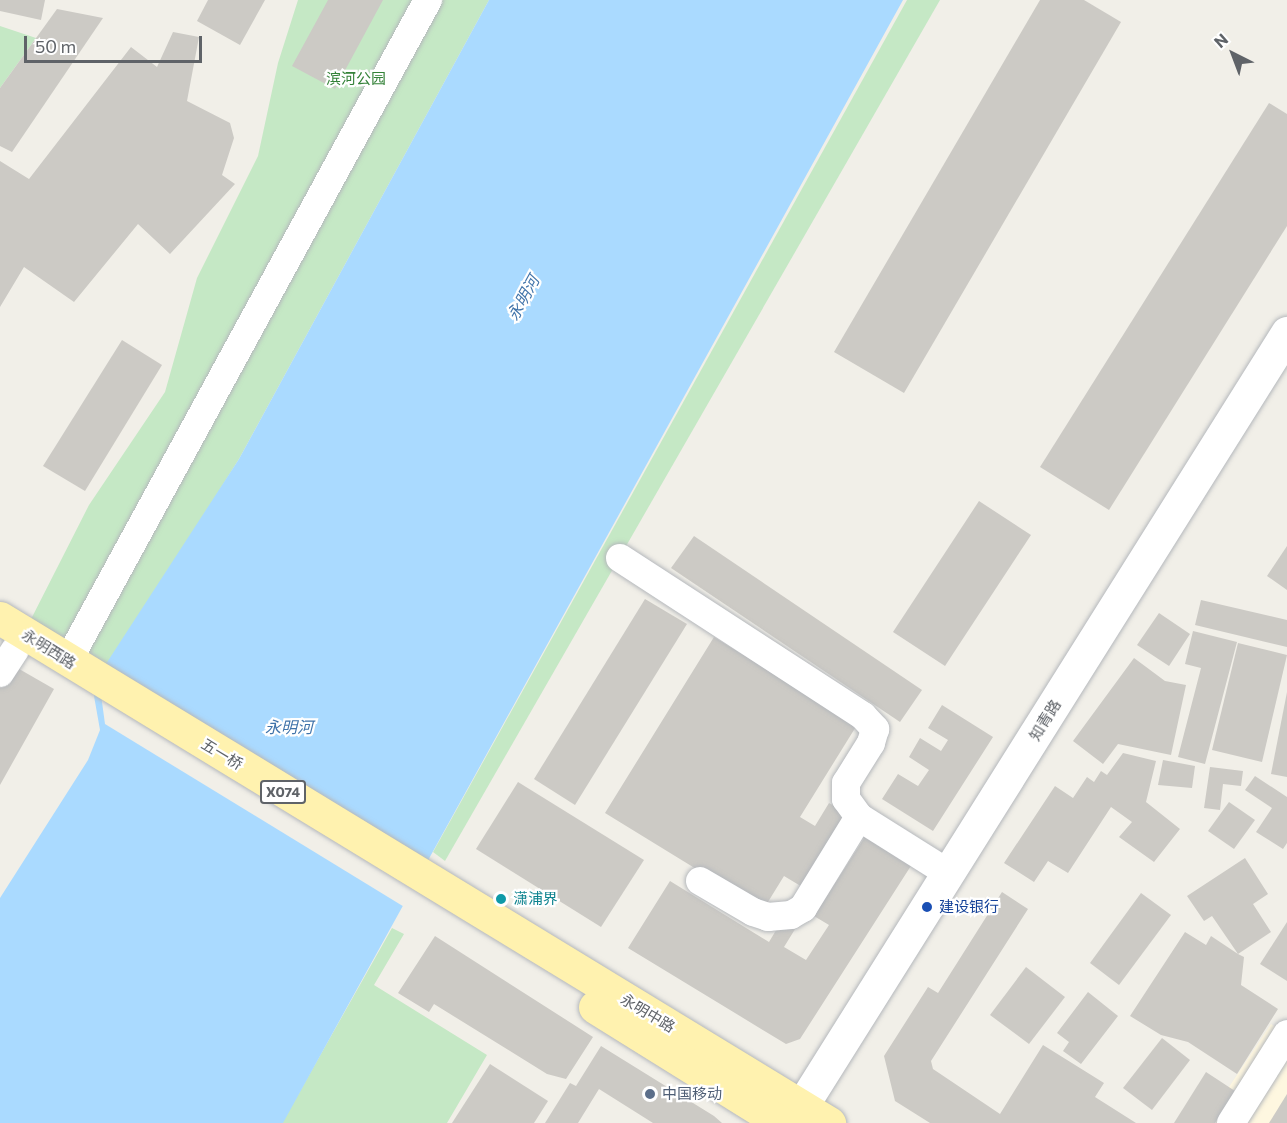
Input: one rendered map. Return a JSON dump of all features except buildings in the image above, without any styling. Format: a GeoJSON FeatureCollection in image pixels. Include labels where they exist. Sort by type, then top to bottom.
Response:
{"type":"FeatureCollection","features":[{"type":"Feature","properties":{"kind":"main road","name":"知青路"},"geometry":{"type":"LineString","coordinates":[[801,1119],[948,873],[1287,333]]}},
{"type":"Feature","properties":{"kind":"main road","name":"永明西路"},"geometry":{"type":"LineString","coordinates":[[0,618],[68,661],[95,688]]}},
{"type":"Feature","properties":{"kind":"main road","name":"永明西路"},"geometry":{"type":"LineString","coordinates":[[5,655],[95,688]]}},
{"type":"Feature","properties":{"kind":"main road","name":"五一桥"},"geometry":{"type":"LineString","coordinates":[[95,688],[462,913]]}},
{"type":"Feature","properties":{"kind":"main road","name":"永明中路"},"geometry":{"type":"LineString","coordinates":[[462,913],[801,1119]]}},
{"type":"Feature","properties":{"kind":"street"},"geometry":{"type":"LineString","coordinates":[[68,661],[428,0]]}},
{"type":"Feature","properties":{"kind":"street"},"geometry":{"type":"LineString","coordinates":[[620,558],[863,716],[874,729],[872,743],[846,783],[846,799],[859,817],[948,873]]}},
{"type":"Feature","properties":{"kind":"street"},"geometry":{"type":"LineString","coordinates":[[700,881],[753,912],[768,917],[791,915],[803,908],[859,817]]}},
{"type":"Feature","properties":{"kind":"street"},"geometry":{"type":"LineString","coordinates":[[1231,1123],[1287,1034]]}},
{"type":"Feature","properties":{"kind":"shaded area"},"geometry":{"type":"Polygon","coordinates":[[[1271,1024],[1287,1034],[1287,1123],[1205,1123],[1271,1024]]]}},
{"type":"Feature","properties":{"kind":"green space","name":"滨河公园"},"geometry":{"type":"Polygon","coordinates":[[[298,0],[489,0],[239,459],[100,680],[25,631],[89,505],[165,392],[197,278],[258,156],[278,63],[298,0]]]}},
{"type":"Feature","properties":{"kind":"green space"},"geometry":{"type":"Polygon","coordinates":[[[907,0],[940,0],[445,861],[433,852],[907,0]]]}},
{"type":"Feature","properties":{"kind":"green space"},"geometry":{"type":"Polygon","coordinates":[[[0,26],[36,38],[0,88],[0,26]]]}},
{"type":"Feature","properties":{"kind":"green space"},"geometry":{"type":"Polygon","coordinates":[[[392,928],[404,934],[374,985],[487,1055],[447,1123],[282,1123],[392,928]]]}},
{"type":"Feature","properties":{"kind":"water","name":"永明河"},"geometry":{"type":"Polygon","coordinates":[[[489,0],[903,0],[283,1123],[0,1123],[0,898],[88,760],[100,730],[94,696],[102,670],[239,459],[489,0]]]}},
{"type":"Feature","properties":{"kind":"pier"},"geometry":{"type":"Polygon","coordinates":[[[99,680],[431,863],[406,908],[105,724],[99,680]]]}},
{"type":"Feature","properties":{"kind":"place","name":"潇浦界"},"geometry":{"type":"Point","coordinates":[501,899]}},
{"type":"Feature","properties":{"kind":"place","name":"建设银行"},"geometry":{"type":"Point","coordinates":[927,907]}},
{"type":"Feature","properties":{"kind":"place","name":"中国移动"},"geometry":{"type":"Point","coordinates":[650,1094]}}]}
